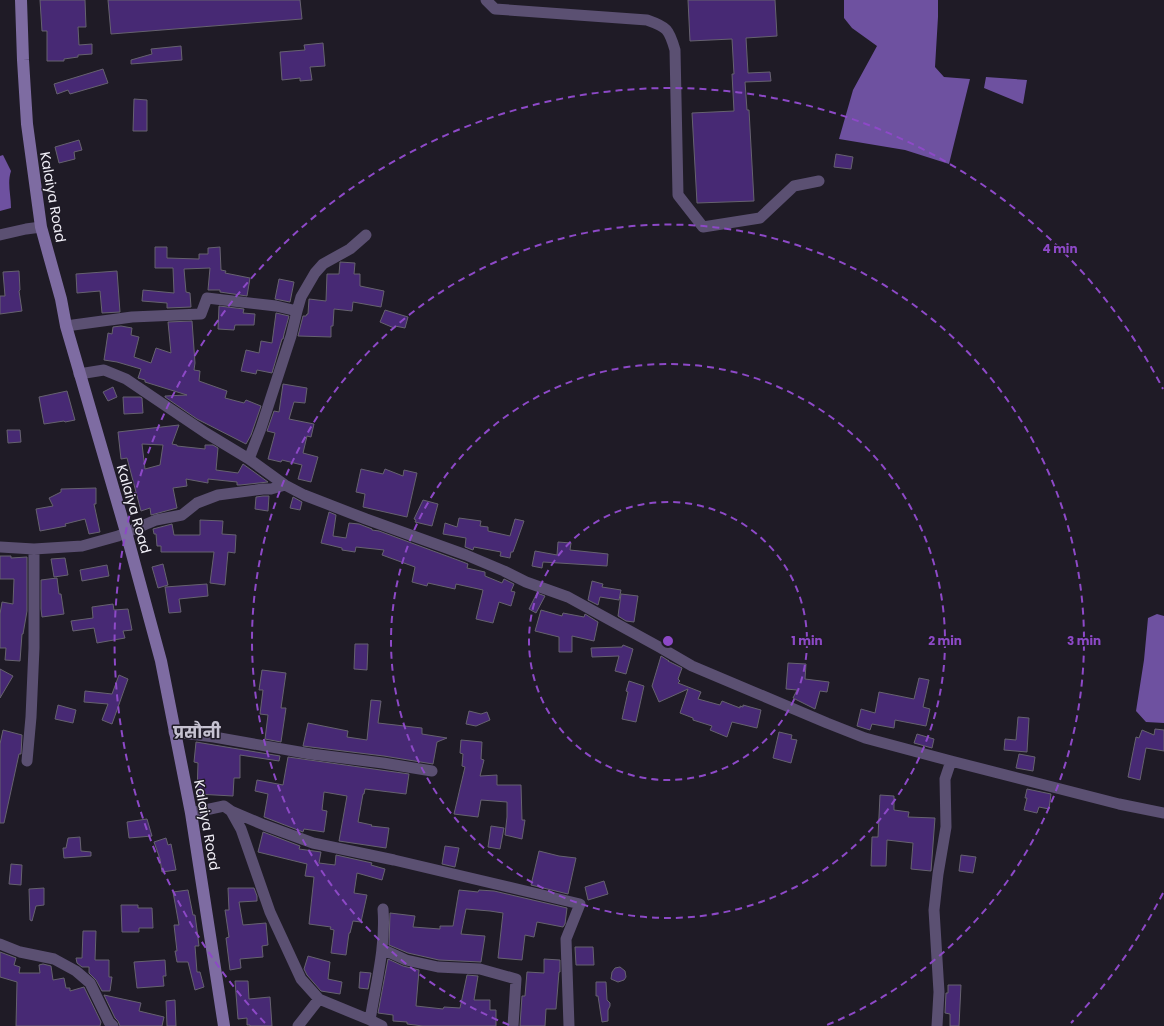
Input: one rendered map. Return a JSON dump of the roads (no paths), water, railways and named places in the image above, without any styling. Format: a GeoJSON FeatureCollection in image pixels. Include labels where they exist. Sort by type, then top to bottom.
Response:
{"type":"FeatureCollection","features":[{"type":"Feature","properties":{"kind":"main road","name":"Kalaiya Road"},"geometry":{"type":"LineString","coordinates":[[21,0],[27,124],[41,227],[61,299],[66,326],[79,374],[126,532],[160,661],[191,812],[224,1026]]}},
{"type":"Feature","properties":{"kind":"street"},"geometry":{"type":"LineString","coordinates":[[486,0],[495,9],[647,20],[661,24],[670,34],[675,50],[678,195],[703,227],[760,218],[794,186],[819,181]]}},
{"type":"Feature","properties":{"kind":"street"},"geometry":{"type":"LineString","coordinates":[[0,235],[41,227]]}},
{"type":"Feature","properties":{"kind":"street"},"geometry":{"type":"LineString","coordinates":[[249,459],[261,428],[291,336],[301,296],[314,273],[323,264],[350,249],[366,235]]}},
{"type":"Feature","properties":{"kind":"street"},"geometry":{"type":"LineString","coordinates":[[66,326],[132,317],[201,314],[207,298],[276,306],[297,311]]}},
{"type":"Feature","properties":{"kind":"street"},"geometry":{"type":"LineString","coordinates":[[79,374],[104,370],[126,379],[206,433],[249,459],[285,485],[366,519],[466,555],[526,582],[568,597],[692,666],[827,723],[865,738],[951,761],[1119,804],[1164,813]]}},
{"type":"Feature","properties":{"kind":"street"},"geometry":{"type":"LineString","coordinates":[[0,547],[34,549],[82,546],[111,539],[156,520],[182,515],[197,503],[218,496],[271,489],[285,485]]}},
{"type":"Feature","properties":{"kind":"street"},"geometry":{"type":"LineString","coordinates":[[27,761],[33,679],[34,549]]}},
{"type":"Feature","properties":{"kind":"street"},"geometry":{"type":"LineString","coordinates":[[174,732],[214,736],[311,754],[432,771]]}},
{"type":"Feature","properties":{"kind":"street"},"geometry":{"type":"LineString","coordinates":[[937,1026],[938,992],[934,910],[946,827],[945,779],[951,761]]}},
{"type":"Feature","properties":{"kind":"street"},"geometry":{"type":"LineString","coordinates":[[191,812],[224,806],[231,811],[264,825],[313,842],[580,904],[566,939],[569,1026]]}},
{"type":"Feature","properties":{"kind":"street"},"geometry":{"type":"LineString","coordinates":[[231,811],[241,829],[270,912],[301,979],[319,999],[382,1026]]}},
{"type":"Feature","properties":{"kind":"street"},"geometry":{"type":"LineString","coordinates":[[370,1020],[382,949],[384,926],[383,909]]}},
{"type":"Feature","properties":{"kind":"street"},"geometry":{"type":"LineString","coordinates":[[0,944],[20,952],[54,959],[76,971],[90,983],[110,1025]]}},
{"type":"Feature","properties":{"kind":"street"},"geometry":{"type":"LineString","coordinates":[[382,949],[406,960],[438,967],[480,969],[516,979],[512,1026]]}},
{"type":"Feature","properties":{"kind":"street"},"geometry":{"type":"LineString","coordinates":[[298,1026],[319,999]]}},
{"type":"Feature","properties":{"kind":"district","name":"प्रसौनी"},"geometry":{"type":"Point","coordinates":[197,732]}}]}
